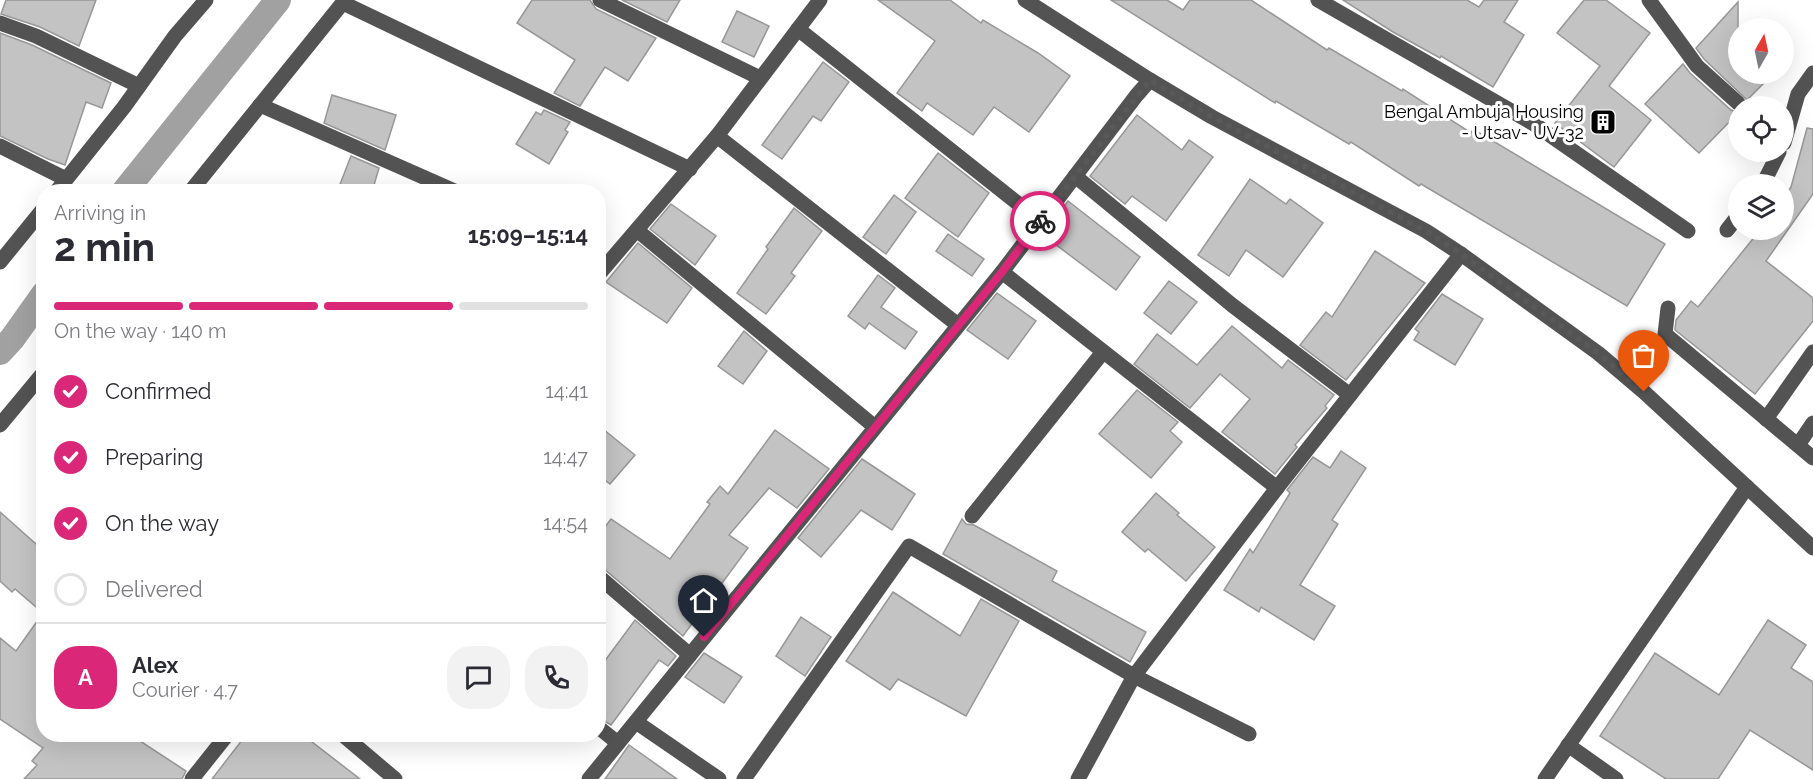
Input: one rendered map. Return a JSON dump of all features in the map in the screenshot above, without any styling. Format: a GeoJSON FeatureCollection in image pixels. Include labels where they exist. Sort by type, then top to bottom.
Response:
{"type":"FeatureCollection","features":[{"type":"Feature","properties":{"kind":"street"},"geometry":{"type":"LineString","coordinates":[[62,184],[206,0]]}},
{"type":"Feature","properties":{"kind":"street"},"geometry":{"type":"LineString","coordinates":[[600,0],[760,78]]}},
{"type":"Feature","properties":{"kind":"street"},"geometry":{"type":"LineString","coordinates":[[606,265],[638,231],[717,136],[820,0]]}},
{"type":"Feature","properties":{"kind":"street"},"geometry":{"type":"LineString","coordinates":[[1318,0],[1534,124],[1688,231]]}},
{"type":"Feature","properties":{"kind":"street"},"geometry":{"type":"LineString","coordinates":[[1649,0],[1697,66],[1730,96]]}},
{"type":"Feature","properties":{"kind":"street"},"geometry":{"type":"LineString","coordinates":[[1029,1],[1150,80],[1212,117],[1426,231],[1461,254],[1598,353],[1644,392],[1813,548]]}},
{"type":"Feature","properties":{"kind":"street"},"geometry":{"type":"LineString","coordinates":[[196,184],[344,2],[690,169]]}},
{"type":"Feature","properties":{"kind":"street"},"geometry":{"type":"LineString","coordinates":[[0,23],[36,36],[139,86]]}},
{"type":"Feature","properties":{"kind":"street"},"geometry":{"type":"LineString","coordinates":[[798,29],[1040,221]]}},
{"type":"Feature","properties":{"kind":"street"},"geometry":{"type":"LineString","coordinates":[[1794,108],[1798,94],[1813,74]]}},
{"type":"Feature","properties":{"kind":"street"},"geometry":{"type":"LineString","coordinates":[[589,779],[1002,272],[1150,80]]}},
{"type":"Feature","properties":{"kind":"street"},"geometry":{"type":"LineString","coordinates":[[260,105],[439,184]]}},
{"type":"Feature","properties":{"kind":"street"},"geometry":{"type":"LineString","coordinates":[[717,136],[958,325]]}},
{"type":"Feature","properties":{"kind":"street"},"geometry":{"type":"LineString","coordinates":[[0,146],[66,179]]}},
{"type":"Feature","properties":{"kind":"street"},"geometry":{"type":"LineString","coordinates":[[1075,176],[1224,299],[1350,395]]}},
{"type":"Feature","properties":{"kind":"street"},"geometry":{"type":"LineString","coordinates":[[0,262],[36,218]]}},
{"type":"Feature","properties":{"kind":"street"},"geometry":{"type":"LineString","coordinates":[[638,231],[875,427]]}},
{"type":"Feature","properties":{"kind":"street"},"geometry":{"type":"LineString","coordinates":[[1078,779],[1134,676],[1277,488],[1461,254]]}},
{"type":"Feature","properties":{"kind":"street"},"geometry":{"type":"LineString","coordinates":[[1002,272],[1277,488]]}},
{"type":"Feature","properties":{"kind":"street"},"geometry":{"type":"LineString","coordinates":[[1668,308],[1665,334],[1813,458]]}},
{"type":"Feature","properties":{"kind":"street"},"geometry":{"type":"LineString","coordinates":[[972,516],[1103,352]]}},
{"type":"Feature","properties":{"kind":"street"},"geometry":{"type":"LineString","coordinates":[[1766,419],[1813,352]]}},
{"type":"Feature","properties":{"kind":"street"},"geometry":{"type":"LineString","coordinates":[[0,425],[36,381]]}},
{"type":"Feature","properties":{"kind":"street"},"geometry":{"type":"LineString","coordinates":[[1798,445],[1813,423]]}},
{"type":"Feature","properties":{"kind":"street"},"geometry":{"type":"LineString","coordinates":[[1545,779],[1747,487]]}},
{"type":"Feature","properties":{"kind":"street"},"geometry":{"type":"LineString","coordinates":[[744,779],[909,546],[1134,676],[1249,735]]}},
{"type":"Feature","properties":{"kind":"street"},"geometry":{"type":"LineString","coordinates":[[606,583],[690,655]]}},
{"type":"Feature","properties":{"kind":"street"},"geometry":{"type":"LineString","coordinates":[[636,722],[719,779]]}},
{"type":"Feature","properties":{"kind":"street"},"geometry":{"type":"LineString","coordinates":[[606,733],[618,743]]}},
{"type":"Feature","properties":{"kind":"street"},"geometry":{"type":"LineString","coordinates":[[192,779],[221,742]]}},
{"type":"Feature","properties":{"kind":"street"},"geometry":{"type":"LineString","coordinates":[[351,742],[395,779]]}},
{"type":"Feature","properties":{"kind":"street"},"geometry":{"type":"LineString","coordinates":[[1568,745],[1616,779]]}},
{"type":"Feature","properties":{"kind":"building"},"geometry":{"type":"Polygon","coordinates":[[[6,0],[96,0],[79,46],[40,27],[1,14],[6,0]]]}},
{"type":"Feature","properties":{"kind":"building"},"geometry":{"type":"Polygon","coordinates":[[[532,0],[590,0],[596,9],[656,38],[628,81],[605,67],[580,106],[554,93],[575,60],[517,23],[532,0]]]}},
{"type":"Feature","properties":{"kind":"building"},"geometry":{"type":"Polygon","coordinates":[[[622,0],[680,0],[667,22],[622,0]]]}},
{"type":"Feature","properties":{"kind":"building"},"geometry":{"type":"Polygon","coordinates":[[[878,0],[950,0],[981,23],[983,20],[1038,53],[1070,76],[1029,132],[994,107],[973,135],[927,103],[922,111],[897,93],[935,41],[878,0]]]}},
{"type":"Feature","properties":{"kind":"building"},"geometry":{"type":"Polygon","coordinates":[[[1111,0],[1167,0],[1183,10],[1190,0],[1251,0],[1327,50],[1329,48],[1402,91],[1403,89],[1471,133],[1473,129],[1665,244],[1627,306],[1421,184],[1419,186],[1351,142],[1349,144],[1276,101],[1275,103],[1111,0]]]}},
{"type":"Feature","properties":{"kind":"building"},"geometry":{"type":"Polygon","coordinates":[[[1343,0],[1467,0],[1479,7],[1484,0],[1518,0],[1504,22],[1524,35],[1493,87],[1441,56],[1440,58],[1393,32],[1343,0]]]}},
{"type":"Feature","properties":{"kind":"building"},"geometry":{"type":"Polygon","coordinates":[[[1584,0],[1606,0],[1650,33],[1609,86],[1651,120],[1614,167],[1555,123],[1600,66],[1557,33],[1584,0]]]}},
{"type":"Feature","properties":{"kind":"building"},"geometry":{"type":"Polygon","coordinates":[[[1738,2],[1738,18],[1728,18],[1728,82],[1696,48],[1738,2]]]}},
{"type":"Feature","properties":{"kind":"building"},"geometry":{"type":"Polygon","coordinates":[[[737,11],[769,26],[754,57],[722,42],[737,11]]]}},
{"type":"Feature","properties":{"kind":"building"},"geometry":{"type":"Polygon","coordinates":[[[0,33],[32,45],[111,83],[102,108],[86,102],[65,165],[0,136],[0,33]]]}},
{"type":"Feature","properties":{"kind":"building"},"geometry":{"type":"Polygon","coordinates":[[[823,62],[849,82],[821,121],[813,116],[782,159],[762,145],[823,62]]]}},
{"type":"Feature","properties":{"kind":"building"},"geometry":{"type":"Polygon","coordinates":[[[1683,64],[1728,107],[1728,123],[1699,153],[1645,104],[1683,64]]]}},
{"type":"Feature","properties":{"kind":"building"},"geometry":{"type":"Polygon","coordinates":[[[1730,84],[1763,84],[1751,96],[1743,96],[1730,84]]]}},
{"type":"Feature","properties":{"kind":"building"},"geometry":{"type":"Polygon","coordinates":[[[332,95],[396,115],[385,150],[324,123],[332,95]]]}},
{"type":"Feature","properties":{"kind":"building"},"geometry":{"type":"Polygon","coordinates":[[[544,110],[570,122],[565,130],[568,132],[549,164],[516,144],[536,112],[541,115],[544,110]]]}},
{"type":"Feature","properties":{"kind":"building"},"geometry":{"type":"Polygon","coordinates":[[[1137,115],[1182,150],[1189,140],[1213,157],[1166,221],[1132,196],[1125,204],[1090,176],[1137,115]]]}},
{"type":"Feature","properties":{"kind":"building"},"geometry":{"type":"Polygon","coordinates":[[[1807,128],[1813,129],[1813,194],[1794,221],[1794,176],[1807,128]]]}},
{"type":"Feature","properties":{"kind":"building"},"geometry":{"type":"Polygon","coordinates":[[[938,153],[989,193],[958,237],[905,198],[938,153]]]}},
{"type":"Feature","properties":{"kind":"building"},"geometry":{"type":"Polygon","coordinates":[[[351,156],[379,168],[374,184],[340,184],[351,156]]]}},
{"type":"Feature","properties":{"kind":"building"},"geometry":{"type":"Polygon","coordinates":[[[1250,179],[1286,204],[1290,199],[1323,223],[1283,277],[1246,250],[1229,276],[1198,255],[1250,179]]]}},
{"type":"Feature","properties":{"kind":"building"},"geometry":{"type":"Polygon","coordinates":[[[894,195],[916,212],[886,254],[863,237],[894,195]]]}},
{"type":"Feature","properties":{"kind":"building"},"geometry":{"type":"Polygon","coordinates":[[[1068,201],[1140,257],[1116,290],[1043,235],[1068,201]]]}},
{"type":"Feature","properties":{"kind":"building"},"geometry":{"type":"Polygon","coordinates":[[[671,204],[716,236],[695,265],[650,229],[671,204]]]}},
{"type":"Feature","properties":{"kind":"building"},"geometry":{"type":"Polygon","coordinates":[[[794,208],[822,231],[791,273],[795,276],[766,314],[737,293],[794,208]]]}},
{"type":"Feature","properties":{"kind":"building"},"geometry":{"type":"Polygon","coordinates":[[[948,234],[984,259],[972,276],[936,251],[948,234]]]}},
{"type":"Feature","properties":{"kind":"building"},"geometry":{"type":"Polygon","coordinates":[[[1752,240],[1781,240],[1766,261],[1813,298],[1813,321],[1755,394],[1675,330],[1676,320],[1691,301],[1698,307],[1752,240]]]}},
{"type":"Feature","properties":{"kind":"building"},"geometry":{"type":"Polygon","coordinates":[[[638,243],[692,288],[667,323],[606,282],[638,243]]]}},
{"type":"Feature","properties":{"kind":"building"},"geometry":{"type":"Polygon","coordinates":[[[1375,251],[1425,283],[1346,380],[1300,345],[1326,312],[1332,317],[1375,251]]]}},
{"type":"Feature","properties":{"kind":"building"},"geometry":{"type":"Polygon","coordinates":[[[878,275],[895,288],[881,307],[917,332],[905,349],[869,323],[865,329],[848,316],[878,275]]]}},
{"type":"Feature","properties":{"kind":"building"},"geometry":{"type":"Polygon","coordinates":[[[1169,281],[1197,302],[1171,334],[1144,313],[1169,281]]]}},
{"type":"Feature","properties":{"kind":"building"},"geometry":{"type":"Polygon","coordinates":[[[997,293],[1036,321],[1008,359],[967,330],[997,293]]]}},
{"type":"Feature","properties":{"kind":"building"},"geometry":{"type":"Polygon","coordinates":[[[1442,294],[1483,319],[1455,365],[1414,340],[1419,332],[1415,329],[1442,294]]]}},
{"type":"Feature","properties":{"kind":"building"},"geometry":{"type":"Polygon","coordinates":[[[1232,326],[1282,368],[1288,360],[1334,395],[1325,406],[1327,408],[1295,445],[1297,447],[1275,474],[1222,432],[1250,399],[1220,374],[1190,408],[1134,364],[1157,334],[1197,365],[1232,326]]]}},
{"type":"Feature","properties":{"kind":"building"},"geometry":{"type":"Polygon","coordinates":[[[744,331],[767,351],[743,384],[718,366],[744,331]]]}},
{"type":"Feature","properties":{"kind":"building"},"geometry":{"type":"Polygon","coordinates":[[[1137,390],[1178,422],[1170,431],[1182,442],[1151,478],[1099,434],[1137,390]]]}},
{"type":"Feature","properties":{"kind":"building"},"geometry":{"type":"Polygon","coordinates":[[[775,430],[829,469],[797,508],[769,488],[729,535],[748,548],[683,636],[606,571],[606,526],[611,519],[670,559],[710,504],[707,502],[720,486],[728,494],[775,430]]]}},
{"type":"Feature","properties":{"kind":"building"},"geometry":{"type":"Polygon","coordinates":[[[606,431],[635,455],[610,484],[606,481],[606,431]]]}},
{"type":"Feature","properties":{"kind":"building"},"geometry":{"type":"Polygon","coordinates":[[[1341,451],[1366,468],[1332,520],[1338,524],[1300,585],[1335,606],[1314,640],[1261,607],[1259,612],[1224,590],[1250,549],[1253,553],[1290,493],[1287,490],[1313,457],[1330,468],[1341,451]]]}},
{"type":"Feature","properties":{"kind":"building"},"geometry":{"type":"Polygon","coordinates":[[[862,459],[915,494],[892,530],[861,510],[821,557],[798,538],[862,459]]]}},
{"type":"Feature","properties":{"kind":"building"},"geometry":{"type":"Polygon","coordinates":[[[1156,493],[1179,513],[1177,515],[1215,547],[1186,581],[1148,549],[1145,552],[1122,532],[1156,493]]]}},
{"type":"Feature","properties":{"kind":"building"},"geometry":{"type":"Polygon","coordinates":[[[0,512],[36,544],[36,607],[15,589],[12,592],[0,581],[0,512]]]}},
{"type":"Feature","properties":{"kind":"building"},"geometry":{"type":"Polygon","coordinates":[[[962,519],[966,524],[974,525],[1057,571],[1052,581],[1146,632],[1130,662],[943,554],[962,519]]]}},
{"type":"Feature","properties":{"kind":"building"},"geometry":{"type":"Polygon","coordinates":[[[893,592],[960,636],[981,599],[1019,621],[966,716],[898,679],[890,690],[846,661],[893,592]]]}},
{"type":"Feature","properties":{"kind":"building"},"geometry":{"type":"Polygon","coordinates":[[[801,617],[831,637],[805,676],[776,656],[801,617]]]}},
{"type":"Feature","properties":{"kind":"building"},"geometry":{"type":"Polygon","coordinates":[[[635,620],[676,656],[668,666],[659,660],[611,725],[606,722],[606,659],[635,620]]]}},
{"type":"Feature","properties":{"kind":"building"},"geometry":{"type":"Polygon","coordinates":[[[1768,620],[1806,645],[1791,668],[1813,682],[1813,770],[1750,730],[1718,779],[1666,779],[1600,736],[1655,653],[1719,695],[1768,620]]]}},
{"type":"Feature","properties":{"kind":"building"},"geometry":{"type":"Polygon","coordinates":[[[36,623],[36,742],[142,742],[186,771],[182,779],[24,779],[37,765],[32,761],[43,748],[0,719],[0,638],[16,651],[36,623]]]}},
{"type":"Feature","properties":{"kind":"building"},"geometry":{"type":"Polygon","coordinates":[[[704,653],[742,677],[724,703],[685,677],[704,653]]]}},
{"type":"Feature","properties":{"kind":"building"},"geometry":{"type":"Polygon","coordinates":[[[241,742],[312,742],[360,779],[212,779],[241,742]]]}},
{"type":"Feature","properties":{"kind":"building"},"geometry":{"type":"Polygon","coordinates":[[[629,745],[677,779],[605,779],[629,745]]]}},
{"type":"Feature","properties":{"kind":"waterway"},"geometry":{"type":"LineString","coordinates":[[130,184],[278,0]]}},
{"type":"Feature","properties":{"kind":"waterway"},"geometry":{"type":"LineString","coordinates":[[0,352],[36,305]]}},
{"type":"Feature","properties":{"kind":"way so far"},"geometry":{"type":"LineString","coordinates":[[1040,221],[1150,80],[1212,117],[1426,231],[1598,353],[1644,392]]}},
{"type":"Feature","properties":{"kind":"place","name":"Bengal Ambuja Housing - Utsav- UV-32"},"geometry":{"type":"Point","coordinates":[1603,122]}},
{"type":"Feature","properties":{"kind":"route"},"geometry":{"type":"LineString","coordinates":[[704,637],[1002,272],[1040,221]]}}]}
